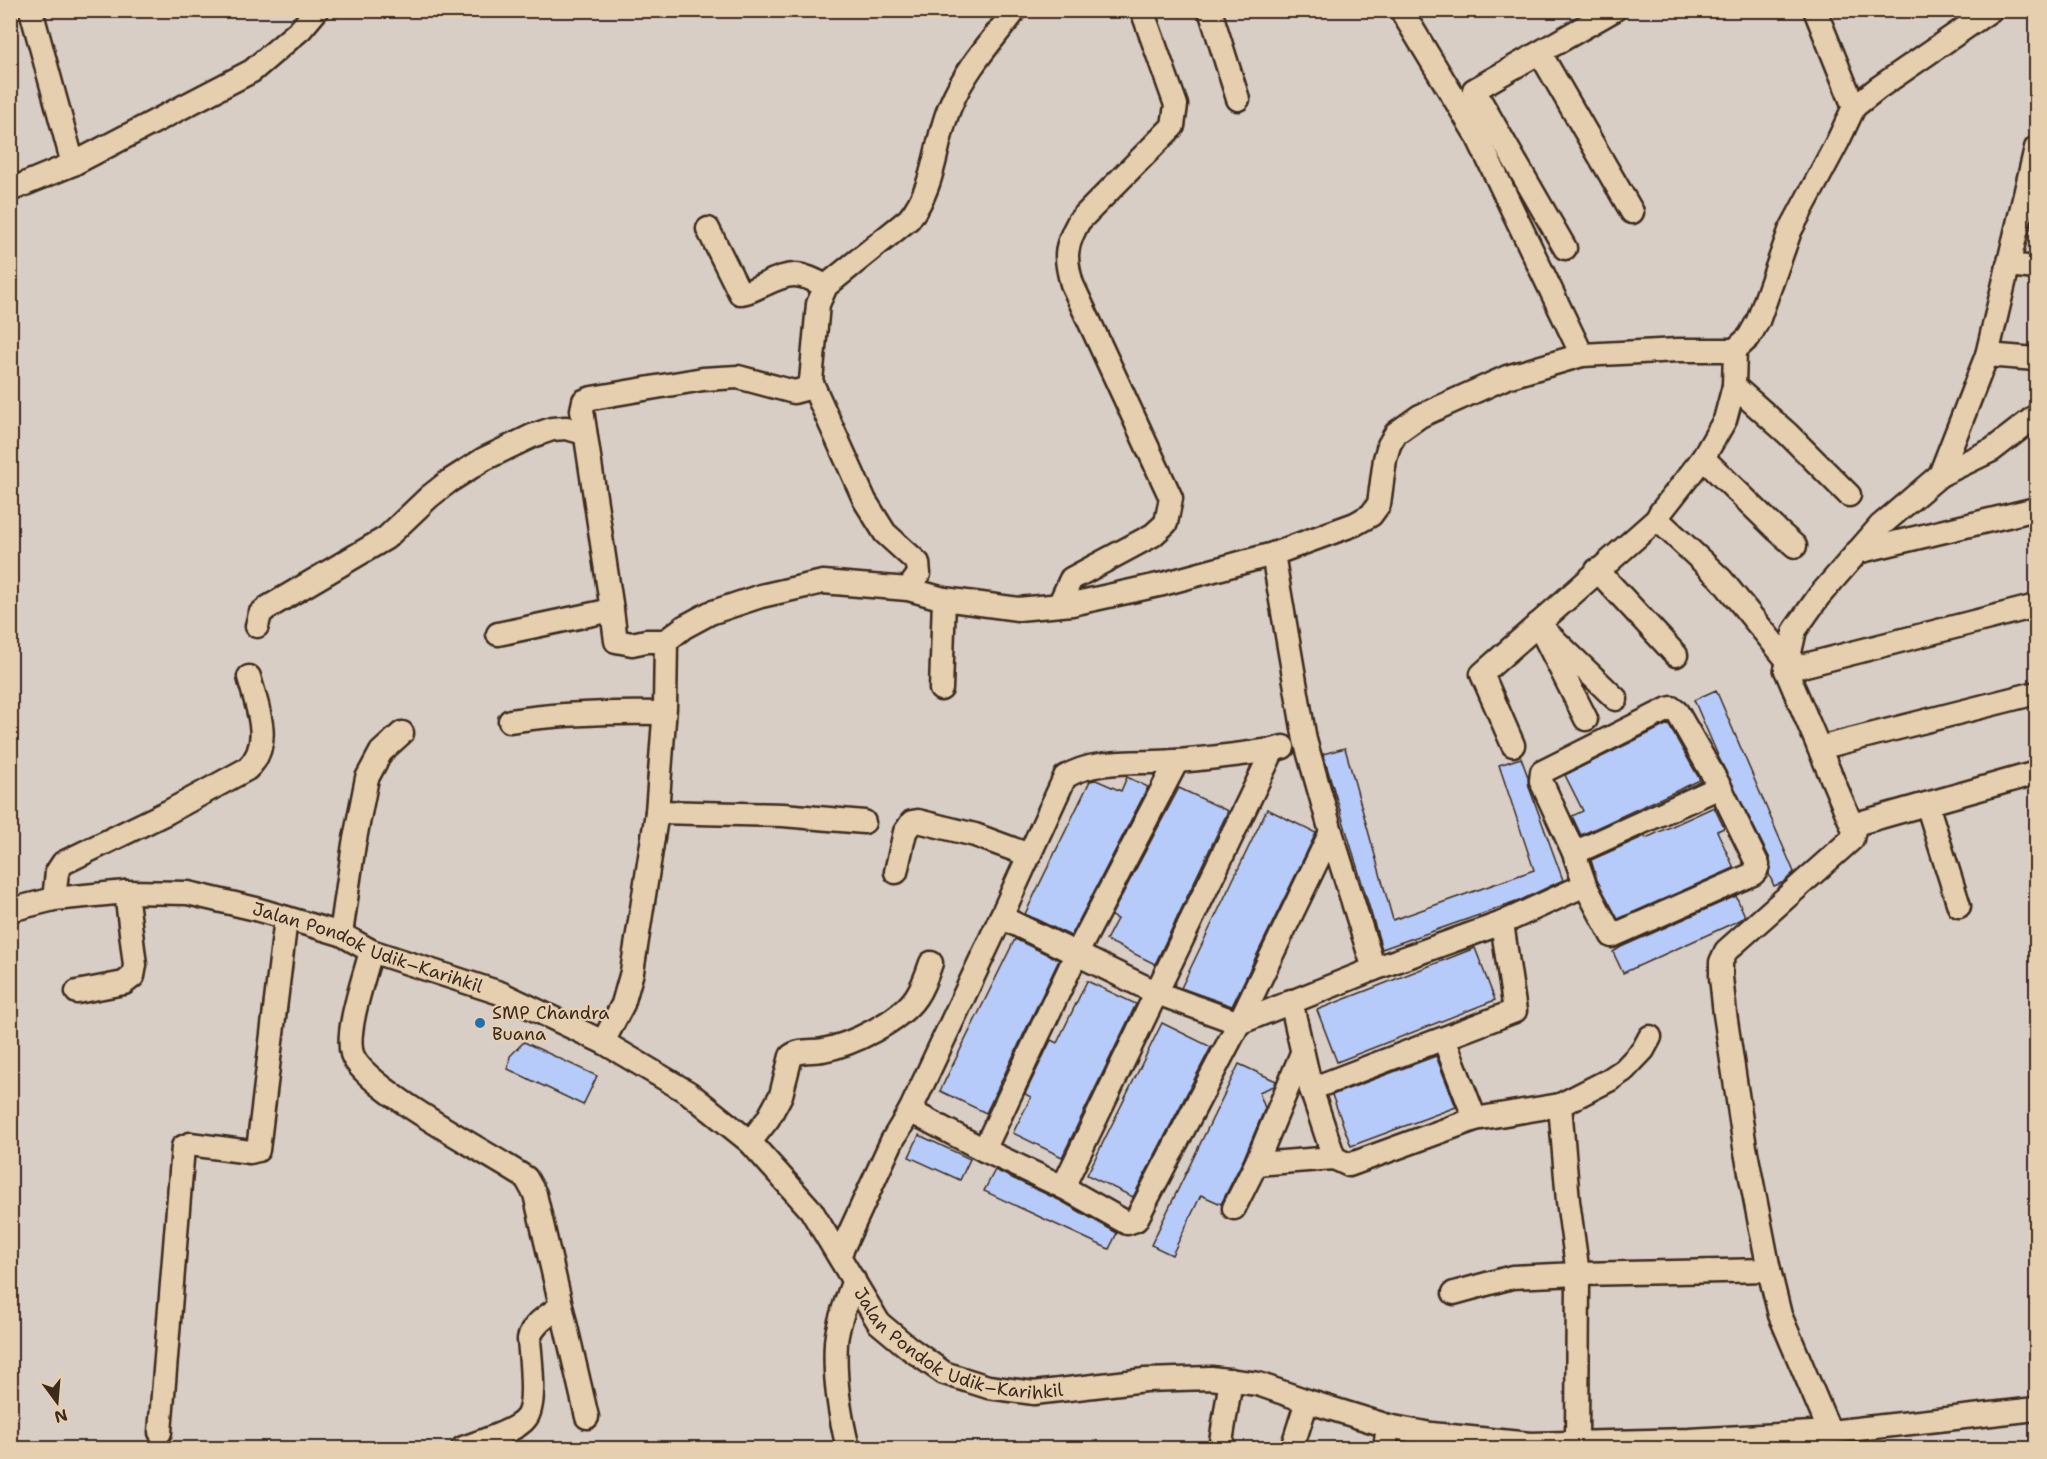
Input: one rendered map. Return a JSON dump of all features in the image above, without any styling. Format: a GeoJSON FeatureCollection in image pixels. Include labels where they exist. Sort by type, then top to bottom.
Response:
{"type":"FeatureCollection","features":[{"type":"Feature","properties":{"kind":"street"},"geometry":{"type":"LineString","coordinates":[[31,10],[73,164]]}},
{"type":"Feature","properties":{"kind":"street"},"geometry":{"type":"LineString","coordinates":[[10,190],[73,164],[252,71],[301,29],[317,10]]}},
{"type":"Feature","properties":{"kind":"street"},"geometry":{"type":"LineString","coordinates":[[1059,605],[1071,579],[1153,535],[1166,524],[1171,498],[1072,284],[1066,262],[1066,252],[1079,221],[1173,126],[1176,105],[1142,10]]}},
{"type":"Feature","properties":{"kind":"street"},"geometry":{"type":"LineString","coordinates":[[1210,10],[1238,99]]}},
{"type":"Feature","properties":{"kind":"street"},"geometry":{"type":"LineString","coordinates":[[1401,10],[1477,136],[1582,355]]}},
{"type":"Feature","properties":{"kind":"street"},"geometry":{"type":"LineString","coordinates":[[1565,248],[1474,90],[1614,10]]}},
{"type":"Feature","properties":{"kind":"street"},"geometry":{"type":"LineString","coordinates":[[1815,10],[1854,107]]}},
{"type":"Feature","properties":{"kind":"street"},"geometry":{"type":"LineString","coordinates":[[811,381],[805,389],[794,392],[738,377],[703,379],[584,401],[582,410],[585,433],[616,641],[632,644],[666,641],[684,627],[710,613],[771,593],[823,582],[908,589],[944,599],[1018,609],[1059,605],[1162,584],[1273,554],[1355,525],[1371,515],[1379,504],[1385,459],[1396,433],[1420,416],[1507,377],[1582,355],[1678,350],[1735,350],[1749,337],[1758,321],[1790,231],[1854,107],[1991,10]]}},
{"type":"Feature","properties":{"kind":"street"},"geometry":{"type":"LineString","coordinates":[[908,589],[920,574],[918,563],[885,532],[865,501],[811,381],[818,304],[826,286],[909,219],[919,207],[929,182],[950,105],[963,80],[1013,13]]}},
{"type":"Feature","properties":{"kind":"street"},"geometry":{"type":"LineString","coordinates":[[1540,52],[1632,212]]}},
{"type":"Feature","properties":{"kind":"street"},"geometry":{"type":"LineString","coordinates":[[1940,475],[1987,355],[2008,266],[2034,174],[2037,148]]}},
{"type":"Feature","properties":{"kind":"street"},"geometry":{"type":"LineString","coordinates":[[708,229],[740,293],[793,273],[807,276],[826,286]]}},
{"type":"Feature","properties":{"kind":"street"},"geometry":{"type":"LineString","coordinates":[[2008,266],[2037,268]]}},
{"type":"Feature","properties":{"kind":"street"},"geometry":{"type":"LineString","coordinates":[[1513,745],[1482,674],[1657,519],[1703,458],[1725,420],[1734,386],[1735,350]]}},
{"type":"Feature","properties":{"kind":"street"},"geometry":{"type":"LineString","coordinates":[[1987,355],[2037,359]]}},
{"type":"Feature","properties":{"kind":"street"},"geometry":{"type":"LineString","coordinates":[[1734,386],[1849,495]]}},
{"type":"Feature","properties":{"kind":"street"},"geometry":{"type":"LineString","coordinates":[[1787,665],[1795,630],[1819,596],[1880,526],[1940,475],[1992,450],[2037,416]]}},
{"type":"Feature","properties":{"kind":"street"},"geometry":{"type":"LineString","coordinates":[[257,626],[260,614],[267,608],[386,538],[429,497],[484,459],[552,429],[566,428],[585,433]]}},
{"type":"Feature","properties":{"kind":"street"},"geometry":{"type":"LineString","coordinates":[[1703,458],[1795,546]]}},
{"type":"Feature","properties":{"kind":"street"},"geometry":{"type":"LineString","coordinates":[[1857,552],[2037,509]]}},
{"type":"Feature","properties":{"kind":"street"},"geometry":{"type":"LineString","coordinates":[[1657,519],[1721,579],[1787,665],[1854,830],[1852,839],[1726,951],[1721,962],[1725,1014],[1745,1147],[1769,1270],[1780,1315],[1830,1432]]}},
{"type":"Feature","properties":{"kind":"street"},"geometry":{"type":"LineString","coordinates":[[1273,554],[1305,740],[1374,969]]}},
{"type":"Feature","properties":{"kind":"street"},"geometry":{"type":"LineString","coordinates":[[1597,570],[1676,655]]}},
{"type":"Feature","properties":{"kind":"street"},"geometry":{"type":"LineString","coordinates":[[941,689],[944,599]]}},
{"type":"Feature","properties":{"kind":"street"},"geometry":{"type":"LineString","coordinates":[[1787,665],[2037,606]]}},
{"type":"Feature","properties":{"kind":"street"},"geometry":{"type":"LineString","coordinates":[[498,634],[612,610]]}},
{"type":"Feature","properties":{"kind":"street"},"geometry":{"type":"LineString","coordinates":[[1538,624],[1616,699]]}},
{"type":"Feature","properties":{"kind":"street"},"geometry":{"type":"LineString","coordinates":[[1538,624],[1586,719]]}},
{"type":"Feature","properties":{"kind":"street"},"geometry":{"type":"LineString","coordinates":[[603,1042],[629,989],[657,812],[666,641]]}},
{"type":"Feature","properties":{"kind":"street"},"geometry":{"type":"LineString","coordinates":[[54,899],[57,872],[63,863],[168,812],[247,769],[254,762],[260,751],[262,727],[249,677]]}},
{"type":"Feature","properties":{"kind":"street"},"geometry":{"type":"LineString","coordinates":[[1819,748],[2037,693]]}},
{"type":"Feature","properties":{"kind":"street"},"geometry":{"type":"LineString","coordinates":[[1672,708],[1677,712],[1720,787],[1758,865],[1753,874],[1611,936],[1585,885],[1574,853],[1541,781],[1542,772],[1672,708]]}},
{"type":"Feature","properties":{"kind":"street"},"geometry":{"type":"LineString","coordinates":[[510,721],[553,715],[614,712],[664,713]]}},
{"type":"Feature","properties":{"kind":"street"},"geometry":{"type":"LineString","coordinates":[[341,934],[354,844],[367,778],[381,752],[402,733]]}},
{"type":"Feature","properties":{"kind":"street"},"geometry":{"type":"LineString","coordinates":[[839,1256],[892,1141],[910,1111],[1065,777],[1077,770],[1094,766],[1177,761],[1273,750],[1305,740]]}},
{"type":"Feature","properties":{"kind":"street"},"geometry":{"type":"LineString","coordinates":[[1063,1187],[1273,750]]}},
{"type":"Feature","properties":{"kind":"street"},"geometry":{"type":"LineString","coordinates":[[984,1150],[1077,953],[1177,761]]}},
{"type":"Feature","properties":{"kind":"street"},"geometry":{"type":"LineString","coordinates":[[1852,825],[2036,773]]}},
{"type":"Feature","properties":{"kind":"street"},"geometry":{"type":"LineString","coordinates":[[1574,853],[1720,787]]}},
{"type":"Feature","properties":{"kind":"street"},"geometry":{"type":"LineString","coordinates":[[1927,804],[1959,906]]}},
{"type":"Feature","properties":{"kind":"street"},"geometry":{"type":"LineString","coordinates":[[657,812],[783,815],[864,822]]}},
{"type":"Feature","properties":{"kind":"street"},"geometry":{"type":"LineString","coordinates":[[896,872],[905,832],[912,822],[918,821],[975,835],[1029,855]]}},
{"type":"Feature","properties":{"kind":"street"},"geometry":{"type":"LineString","coordinates":[[910,1111],[984,1150],[1063,1187],[1127,1223],[1136,1220],[1239,1023],[1331,832]]}},
{"type":"Feature","properties":{"kind":"street"},"geometry":{"type":"LineString","coordinates":[[1001,917],[1157,993],[1239,1023],[1374,969],[1502,923],[1585,885]]}},
{"type":"Feature","properties":{"kind":"street"},"geometry":{"type":"LineString","coordinates":[[77,992],[124,983],[133,976],[135,965],[126,892]]}},
{"type":"Feature","properties":{"kind":"street","name":"Jalan Pondok Udik–Karihkil"},"geometry":{"type":"LineString","coordinates":[[10,910],[54,899],[126,892],[188,893],[256,909],[341,934],[371,951],[500,993],[603,1042],[689,1093],[750,1142],[811,1210],[879,1323],[909,1348],[944,1372],[988,1387],[1034,1393],[1145,1380],[1211,1378],[1231,1380],[1258,1384],[1388,1426],[1431,1434],[1530,1444],[1689,1444],[1830,1432],[2037,1409]]}},
{"type":"Feature","properties":{"kind":"street"},"geometry":{"type":"LineString","coordinates":[[160,1432],[183,1147],[190,1144],[250,1152],[258,1150],[286,918]]}},
{"type":"Feature","properties":{"kind":"street"},"geometry":{"type":"LineString","coordinates":[[1311,1089],[1515,1011],[1502,923]]}},
{"type":"Feature","properties":{"kind":"street"},"geometry":{"type":"LineString","coordinates":[[371,951],[351,1038],[352,1053],[357,1064],[396,1098],[526,1178],[535,1194],[587,1417]]}},
{"type":"Feature","properties":{"kind":"street"},"geometry":{"type":"LineString","coordinates":[[750,1142],[768,1119],[780,1095],[791,1056],[798,1052],[823,1050],[848,1042],[870,1033],[896,1016],[905,1010],[915,998],[931,963]]}},
{"type":"Feature","properties":{"kind":"street"},"geometry":{"type":"LineString","coordinates":[[1291,1001],[1311,1089],[1334,1158]]}},
{"type":"Feature","properties":{"kind":"street"},"geometry":{"type":"LineString","coordinates":[[1256,1164],[1334,1158],[1349,1165],[1475,1119],[1560,1105],[1610,1080],[1624,1070],[1643,1050],[1650,1037]]}},
{"type":"Feature","properties":{"kind":"street"},"geometry":{"type":"LineString","coordinates":[[1444,1039],[1475,1119]]}},
{"type":"Feature","properties":{"kind":"street"},"geometry":{"type":"LineString","coordinates":[[1234,1208],[1256,1164],[1302,1053]]}},
{"type":"Feature","properties":{"kind":"street"},"geometry":{"type":"LineString","coordinates":[[1560,1105],[1568,1201],[1578,1274],[1577,1443]]}},
{"type":"Feature","properties":{"kind":"street"},"geometry":{"type":"LineString","coordinates":[[1454,1293],[1512,1277],[1769,1270]]}},
{"type":"Feature","properties":{"kind":"street"},"geometry":{"type":"LineString","coordinates":[[848,1449],[840,1413],[836,1342],[845,1303],[854,1280]]}},
{"type":"Feature","properties":{"kind":"street"},"geometry":{"type":"LineString","coordinates":[[463,1449],[514,1427],[527,1417],[531,1405],[529,1339],[531,1331],[561,1306]]}},
{"type":"Feature","properties":{"kind":"street"},"geometry":{"type":"LineString","coordinates":[[1220,1449],[1231,1380]]}},
{"type":"Feature","properties":{"kind":"street"},"geometry":{"type":"LineString","coordinates":[[1292,1449],[1307,1401]]}},
{"type":"Feature","properties":{"kind":"street"},"geometry":{"type":"LineString","coordinates":[[1385,1449],[1388,1426]]}},
{"type":"Feature","properties":{"kind":"building"},"geometry":{"type":"Polygon","coordinates":[[[1716,690],[1794,872],[1784,882],[1774,886],[1769,874],[1770,859],[1719,758],[1694,700],[1716,690]]]}},
{"type":"Feature","properties":{"kind":"building"},"geometry":{"type":"Polygon","coordinates":[[[1668,724],[1700,780],[1581,835],[1572,816],[1583,811],[1565,775],[1668,724]]]}},
{"type":"Feature","properties":{"kind":"building"},"geometry":{"type":"Polygon","coordinates":[[[1345,748],[1393,920],[1534,870],[1499,765],[1521,758],[1529,787],[1563,880],[1519,901],[1382,949],[1323,754],[1345,748]]]}},
{"type":"Feature","properties":{"kind":"building"},"geometry":{"type":"Polygon","coordinates":[[[1127,777],[1148,787],[1071,936],[1025,914],[1090,781],[1096,780],[1121,791],[1127,777]]]}},
{"type":"Feature","properties":{"kind":"building"},"geometry":{"type":"Polygon","coordinates":[[[1179,788],[1228,811],[1155,964],[1106,940],[1117,919],[1111,916],[1179,788]]]}},
{"type":"Feature","properties":{"kind":"building"},"geometry":{"type":"Polygon","coordinates":[[[1714,807],[1724,828],[1717,831],[1734,868],[1618,919],[1597,880],[1591,860],[1714,807]]]}},
{"type":"Feature","properties":{"kind":"building"},"geometry":{"type":"Polygon","coordinates":[[[1267,809],[1316,833],[1232,1006],[1181,988],[1267,809]]]}},
{"type":"Feature","properties":{"kind":"building"},"geometry":{"type":"Polygon","coordinates":[[[1736,896],[1745,916],[1740,920],[1623,973],[1613,952],[1736,896]]]}},
{"type":"Feature","properties":{"kind":"building"},"geometry":{"type":"Polygon","coordinates":[[[1015,939],[1059,960],[986,1113],[940,1091],[1015,939]]]}},
{"type":"Feature","properties":{"kind":"building"},"geometry":{"type":"Polygon","coordinates":[[[1475,948],[1495,1000],[1337,1062],[1317,1010],[1475,948]]]}},
{"type":"Feature","properties":{"kind":"building"},"geometry":{"type":"Polygon","coordinates":[[[1087,981],[1136,1004],[1062,1157],[1013,1133],[1031,1097],[1025,1094],[1051,1040],[1057,1043],[1087,981]]]}},
{"type":"Feature","properties":{"kind":"building"},"geometry":{"type":"Polygon","coordinates":[[[1162,1023],[1211,1047],[1133,1197],[1087,1175],[1162,1023]]]}},
{"type":"Feature","properties":{"kind":"building"},"geometry":{"type":"Polygon","coordinates":[[[524,1042],[597,1076],[583,1105],[508,1069],[510,1056],[524,1042]]]}},
{"type":"Feature","properties":{"kind":"building"},"geometry":{"type":"Polygon","coordinates":[[[1436,1056],[1456,1107],[1351,1146],[1332,1095],[1436,1056]]]}},
{"type":"Feature","properties":{"kind":"building"},"geometry":{"type":"Polygon","coordinates":[[[1239,1064],[1276,1081],[1274,1086],[1259,1092],[1265,1108],[1221,1204],[1201,1195],[1172,1255],[1151,1245],[1239,1064]]]}},
{"type":"Feature","properties":{"kind":"building"},"geometry":{"type":"Polygon","coordinates":[[[919,1135],[970,1159],[960,1180],[909,1157],[919,1135]]]}},
{"type":"Feature","properties":{"kind":"building"},"geometry":{"type":"Polygon","coordinates":[[[995,1170],[1061,1201],[1117,1233],[1109,1249],[984,1191],[995,1170]]]}},
{"type":"Feature","properties":{"kind":"place","name":"SMP Chandra Buana"},"geometry":{"type":"Point","coordinates":[480,1023]}}]}
